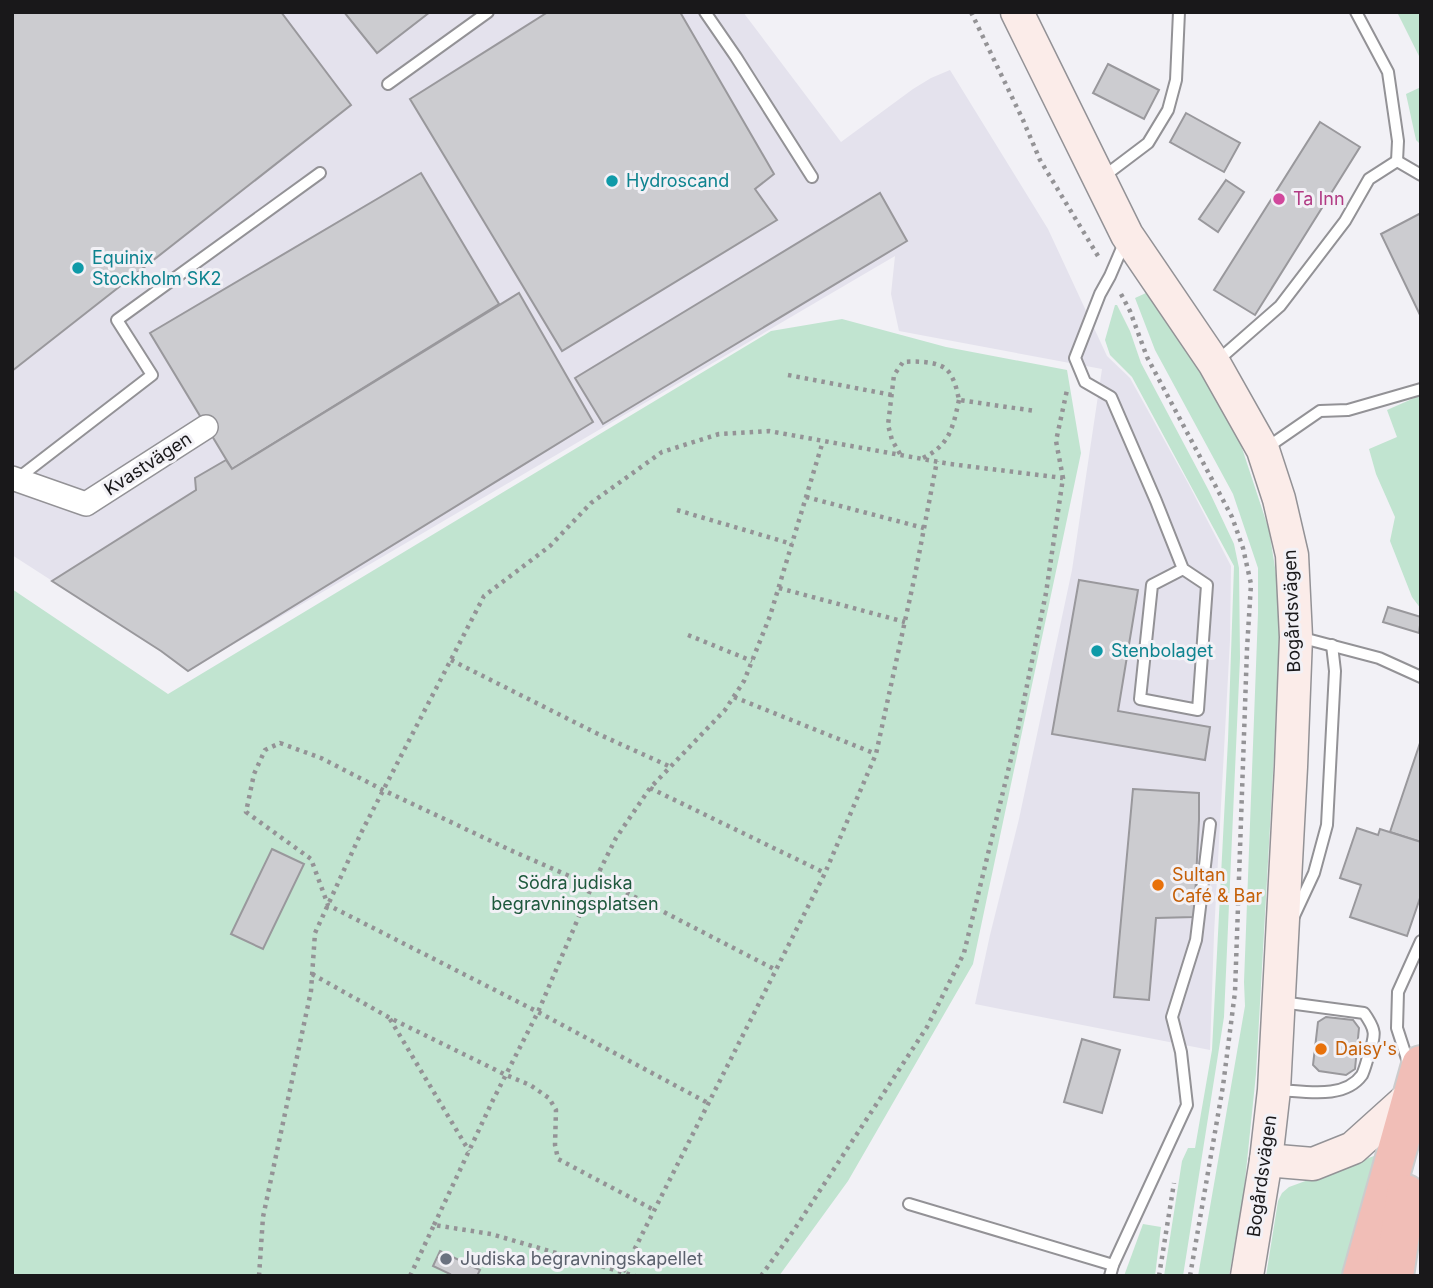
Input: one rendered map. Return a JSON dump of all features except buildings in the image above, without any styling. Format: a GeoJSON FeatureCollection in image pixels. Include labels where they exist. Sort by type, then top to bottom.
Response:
{"type":"FeatureCollection","features":[{"type":"Feature","properties":{"kind":"highway"},"geometry":{"type":"LineString","coordinates":[[1362,1276],[1416,1081]]}},
{"type":"Feature","properties":{"kind":"highway"},"geometry":{"type":"LineString","coordinates":[[1394,1276],[1407,1190],[1416,1081]]}},
{"type":"Feature","properties":{"kind":"highway"},"geometry":{"type":"LineString","coordinates":[[1419,1276],[1421,1269]]}},
{"type":"Feature","properties":{"kind":"street","name":"Bogårdsvägen"},"geometry":{"type":"LineString","coordinates":[[1017,12],[1127,235],[1214,363],[1263,450],[1293,555],[1296,637],[1274,1090],[1266,1160],[1247,1276]]}},
{"type":"Feature","properties":{"kind":"street","name":"Kvastvägen"},"geometry":{"type":"LineString","coordinates":[[15,478],[86,504],[206,427]]}},
{"type":"Feature","properties":{"kind":"street"},"geometry":{"type":"LineString","coordinates":[[1266,1160],[1313,1164],[1353,1148],[1416,1081]]}},
{"type":"Feature","properties":{"kind":"lane"},"geometry":{"type":"LineString","coordinates":[[388,83],[488,12]]}},
{"type":"Feature","properties":{"kind":"lane"},"geometry":{"type":"LineString","coordinates":[[705,12],[812,177]]}},
{"type":"Feature","properties":{"kind":"lane"},"geometry":{"type":"LineString","coordinates":[[1100,179],[1147,143],[1168,110],[1176,80],[1179,12]]}},
{"type":"Feature","properties":{"kind":"lane"},"geometry":{"type":"LineString","coordinates":[[1356,12],[1388,72],[1398,141],[1397,161]]}},
{"type":"Feature","properties":{"kind":"lane"},"geometry":{"type":"LineString","coordinates":[[1397,161],[1421,175]]}},
{"type":"Feature","properties":{"kind":"lane"},"geometry":{"type":"LineString","coordinates":[[1214,363],[1280,306],[1345,221],[1369,179],[1397,161]]}},
{"type":"Feature","properties":{"kind":"lane"},"geometry":{"type":"LineString","coordinates":[[15,478],[152,375],[117,320],[320,173]]}},
{"type":"Feature","properties":{"kind":"lane"},"geometry":{"type":"LineString","coordinates":[[1127,235],[1075,358],[1085,382],[1111,397],[1183,569],[1207,585],[1198,710],[1140,699],[1152,585],[1183,569]]}},
{"type":"Feature","properties":{"kind":"lane"},"geometry":{"type":"LineString","coordinates":[[1263,450],[1320,411],[1348,410],[1419,390]]}},
{"type":"Feature","properties":{"kind":"lane"},"geometry":{"type":"LineString","coordinates":[[1296,637],[1379,658],[1421,677]]}},
{"type":"Feature","properties":{"kind":"lane"},"geometry":{"type":"LineString","coordinates":[[1282,942],[1314,873],[1327,825],[1335,671],[1332,645]]}},
{"type":"Feature","properties":{"kind":"lane"},"geometry":{"type":"LineString","coordinates":[[909,1205],[1112,1270],[1187,1105],[1181,1052],[1172,1017],[1196,940],[1210,824]]}},
{"type":"Feature","properties":{"kind":"lane"},"geometry":{"type":"LineString","coordinates":[[1416,1081],[1397,1028],[1398,992],[1421,941]]}},
{"type":"Feature","properties":{"kind":"lane"},"geometry":{"type":"LineString","coordinates":[[1274,1090],[1333,1092],[1348,1087],[1361,1075],[1375,1038],[1372,1025],[1364,1013],[1279,1002]]}},
{"type":"Feature","properties":{"kind":"path"},"geometry":{"type":"LineString","coordinates":[[971,12],[1040,160],[1130,311],[1147,358],[1232,517],[1243,548],[1251,584],[1235,992],[1223,1086],[1190,1276]]}},
{"type":"Feature","properties":{"kind":"path"},"geometry":{"type":"LineString","coordinates":[[761,1276],[928,1027],[964,953],[1017,734],[1046,593],[1063,478],[1056,441],[1075,358]]}},
{"type":"Feature","properties":{"kind":"path"},"geometry":{"type":"LineString","coordinates":[[900,455],[888,425],[894,375],[902,362],[920,360],[946,369],[955,384],[959,400],[953,427],[944,443],[922,459]]}},
{"type":"Feature","properties":{"kind":"path"},"geometry":{"type":"LineString","coordinates":[[788,375],[892,395]]}},
{"type":"Feature","properties":{"kind":"path"},"geometry":{"type":"LineString","coordinates":[[959,400],[1035,411]]}},
{"type":"Feature","properties":{"kind":"path"},"geometry":{"type":"LineString","coordinates":[[259,1276],[263,1217],[311,990],[314,933],[361,833],[484,596],[550,546],[591,503],[662,452],[719,434],[769,431],[922,459],[1063,478]]}},
{"type":"Feature","properties":{"kind":"path"},"geometry":{"type":"LineString","coordinates":[[410,1276],[538,1012],[596,877],[616,838],[650,788],[725,710],[744,681],[770,616],[822,441]]}},
{"type":"Feature","properties":{"kind":"path"},"geometry":{"type":"LineString","coordinates":[[623,1272],[825,873],[876,754],[937,461]]}},
{"type":"Feature","properties":{"kind":"path"},"geometry":{"type":"LineString","coordinates":[[806,497],[924,528]]}},
{"type":"Feature","properties":{"kind":"path"},"geometry":{"type":"LineString","coordinates":[[677,510],[792,544]]}},
{"type":"Feature","properties":{"kind":"path"},"geometry":{"type":"LineString","coordinates":[[779,588],[905,622]]}},
{"type":"Feature","properties":{"kind":"path"},"geometry":{"type":"LineString","coordinates":[[688,635],[752,661]]}},
{"type":"Feature","properties":{"kind":"path"},"geometry":{"type":"LineString","coordinates":[[451,660],[596,733],[671,767]]}},
{"type":"Feature","properties":{"kind":"path"},"geometry":{"type":"LineString","coordinates":[[734,697],[876,754]]}},
{"type":"Feature","properties":{"kind":"path"},"geometry":{"type":"LineString","coordinates":[[592,886],[510,850],[321,758],[280,743],[265,750],[254,774],[246,811],[311,859],[328,905],[538,1012],[708,1103]]}},
{"type":"Feature","properties":{"kind":"path"},"geometry":{"type":"LineString","coordinates":[[650,788],[825,873]]}},
{"type":"Feature","properties":{"kind":"path"},"geometry":{"type":"LineString","coordinates":[[596,877],[776,970]]}},
{"type":"Feature","properties":{"kind":"path"},"geometry":{"type":"LineString","coordinates":[[312,974],[390,1018],[530,1085],[549,1098],[556,1110],[555,1145],[558,1159],[654,1210]]}},
{"type":"Feature","properties":{"kind":"path"},"geometry":{"type":"LineString","coordinates":[[390,1018],[469,1151]]}},
{"type":"Feature","properties":{"kind":"path"},"geometry":{"type":"LineString","coordinates":[[1159,1276],[1177,1161],[1170,1140]]}},
{"type":"Feature","properties":{"kind":"path"},"geometry":{"type":"LineString","coordinates":[[434,1225],[491,1234],[635,1276]]}},
{"type":"Feature","properties":{"kind":"shaded area"},"geometry":{"type":"Polygon","coordinates":[[[12,12],[743,12],[841,142],[913,89],[950,70],[1048,229],[1107,356],[1130,378],[1231,566],[1230,640],[1210,1050],[975,1004],[1019,819],[1072,570],[1102,369],[899,331],[891,294],[895,256],[188,671],[12,555],[12,12]]]}},
{"type":"Feature","properties":{"kind":"green space"},"geometry":{"type":"Polygon","coordinates":[[[1397,12],[1420,12],[1421,60],[1397,12]]]}},
{"type":"Feature","properties":{"kind":"green space"},"geometry":{"type":"Polygon","coordinates":[[[1421,87],[1421,145],[1416,140],[1406,94],[1421,87]]]}},
{"type":"Feature","properties":{"kind":"green space"},"geometry":{"type":"Polygon","coordinates":[[[1146,293],[1197,367],[1240,442],[1269,530],[1277,580],[1279,635],[1274,755],[1256,1074],[1243,1200],[1229,1276],[1198,1276],[1245,1006],[1258,568],[1233,494],[1155,350],[1135,298],[1146,293]]]}},
{"type":"Feature","properties":{"kind":"green space"},"geometry":{"type":"Polygon","coordinates":[[[1115,305],[1130,331],[1141,363],[1234,544],[1239,568],[1240,658],[1224,1017],[1183,1276],[1164,1276],[1182,1161],[1188,1148],[1195,1148],[1212,1050],[1234,566],[1132,377],[1110,355],[1105,340],[1115,305]]]}},
{"type":"Feature","properties":{"kind":"green space","name":"Södra judiska begravningsplatsen"},"geometry":{"type":"Polygon","coordinates":[[[842,319],[946,347],[1067,370],[1081,453],[973,964],[848,1181],[779,1276],[12,1276],[12,589],[168,694],[771,331],[842,319]]]}},
{"type":"Feature","properties":{"kind":"green space"},"geometry":{"type":"Polygon","coordinates":[[[1421,395],[1421,609],[1412,597],[1390,541],[1395,517],[1376,474],[1369,449],[1397,437],[1387,410],[1421,395]]]}},
{"type":"Feature","properties":{"kind":"green space"},"geometry":{"type":"Polygon","coordinates":[[[1374,1156],[1377,1159],[1345,1276],[1266,1276],[1278,1201],[1282,1193],[1289,1187],[1374,1156]]]}},
{"type":"Feature","properties":{"kind":"green space"},"geometry":{"type":"Polygon","coordinates":[[[1143,1224],[1161,1227],[1155,1276],[1124,1276],[1143,1224]]]}},
{"type":"Feature","properties":{"kind":"place","name":"Hydroscand"},"geometry":{"type":"Point","coordinates":[612,181]}},
{"type":"Feature","properties":{"kind":"place","name":"Ta Inn"},"geometry":{"type":"Point","coordinates":[1279,199]}},
{"type":"Feature","properties":{"kind":"place","name":"Equinix Stockholm SK2"},"geometry":{"type":"Point","coordinates":[78,268]}},
{"type":"Feature","properties":{"kind":"place","name":"Stenbolaget"},"geometry":{"type":"Point","coordinates":[1097,651]}},
{"type":"Feature","properties":{"kind":"place","name":"Sultan Café & Bar"},"geometry":{"type":"Point","coordinates":[1158,885]}},
{"type":"Feature","properties":{"kind":"place","name":"Daisy's"},"geometry":{"type":"Point","coordinates":[1321,1049]}},
{"type":"Feature","properties":{"kind":"place","name":"Judiska begravningskapellet"},"geometry":{"type":"Point","coordinates":[446,1259]}}]}
